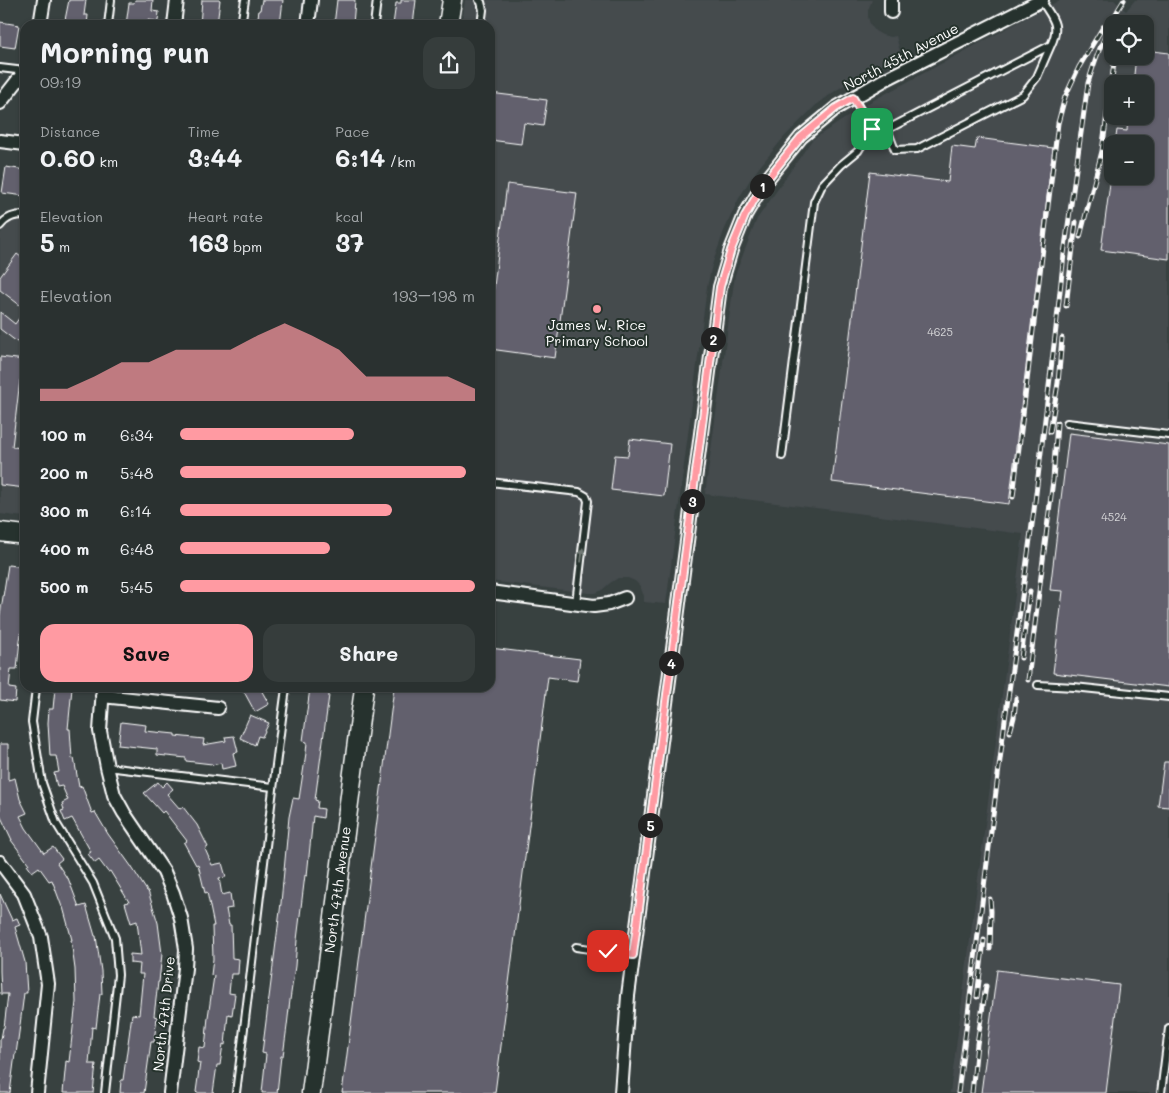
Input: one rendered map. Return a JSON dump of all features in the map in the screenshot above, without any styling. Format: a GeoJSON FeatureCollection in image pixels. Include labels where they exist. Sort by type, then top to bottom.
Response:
{"type":"FeatureCollection","features":[{"type":"Feature","properties":{"kind":"street"},"geometry":{"type":"LineString","coordinates":[[40,20],[41,0]]}},
{"type":"Feature","properties":{"kind":"street"},"geometry":{"type":"LineString","coordinates":[[175,20],[177,0]]}},
{"type":"Feature","properties":{"kind":"street"},"geometry":{"type":"LineString","coordinates":[[309,20],[311,0]]}},
{"type":"Feature","properties":{"kind":"street"},"geometry":{"type":"LineString","coordinates":[[449,20],[452,0]]}},
{"type":"Feature","properties":{"kind":"street","name":"North 45th Avenue"},"geometry":{"type":"LineString","coordinates":[[621,1093],[633,955],[720,287],[731,250],[745,216],[764,183],[801,137],[836,108],[884,80],[1042,0]]}},
{"type":"Feature","properties":{"kind":"street"},"geometry":{"type":"LineString","coordinates":[[0,103],[20,77]]}},
{"type":"Feature","properties":{"kind":"street"},"geometry":{"type":"LineString","coordinates":[[0,141],[20,143]]}},
{"type":"Feature","properties":{"kind":"street"},"geometry":{"type":"LineString","coordinates":[[0,532],[20,534]]}},
{"type":"Feature","properties":{"kind":"street"},"geometry":{"type":"LineString","coordinates":[[495,593],[594,606],[609,604],[625,598]]}},
{"type":"Feature","properties":{"kind":"street"},"geometry":{"type":"LineString","coordinates":[[102,692],[218,708]]}},
{"type":"Feature","properties":{"kind":"street","name":"North 47th Drive"},"geometry":{"type":"LineString","coordinates":[[102,692],[100,731],[106,767],[114,795],[164,872],[182,918],[186,949],[170,1093]]}},
{"type":"Feature","properties":{"kind":"street","name":"North 47th Avenue"},"geometry":{"type":"LineString","coordinates":[[311,1093],[363,692]]}},
{"type":"Feature","properties":{"kind":"street"},"geometry":{"type":"LineString","coordinates":[[0,862],[24,894],[43,946],[48,984],[37,1093]]}},
{"type":"Feature","properties":{"kind":"lane"},"geometry":{"type":"LineString","coordinates":[[109,20],[111,0]]}},
{"type":"Feature","properties":{"kind":"lane"},"geometry":{"type":"LineString","coordinates":[[243,20],[245,0]]}},
{"type":"Feature","properties":{"kind":"lane"},"geometry":{"type":"LineString","coordinates":[[375,20],[377,0]]}},
{"type":"Feature","properties":{"kind":"lane"},"geometry":{"type":"LineString","coordinates":[[479,0],[483,10],[482,20]]}},
{"type":"Feature","properties":{"kind":"lane"},"geometry":{"type":"LineString","coordinates":[[887,129],[895,150],[917,149],[1023,96],[1037,77],[1055,36],[1056,26],[1042,0]]}},
{"type":"Feature","properties":{"kind":"lane"},"geometry":{"type":"LineString","coordinates":[[853,98],[872,129],[880,132],[1050,45]]}},
{"type":"Feature","properties":{"kind":"lane"},"geometry":{"type":"LineString","coordinates":[[0,68],[20,70]]}},
{"type":"Feature","properties":{"kind":"lane"},"geometry":{"type":"LineString","coordinates":[[782,456],[814,202],[822,185],[858,151],[872,129]]}},
{"type":"Feature","properties":{"kind":"lane"},"geometry":{"type":"LineString","coordinates":[[0,226],[4,220],[20,215]]}},
{"type":"Feature","properties":{"kind":"lane"},"geometry":{"type":"LineString","coordinates":[[1067,423],[1169,435]]}},
{"type":"Feature","properties":{"kind":"lane"},"geometry":{"type":"LineString","coordinates":[[495,483],[579,492],[586,496],[588,501],[576,603]]}},
{"type":"Feature","properties":{"kind":"lane"},"geometry":{"type":"LineString","coordinates":[[1038,685],[1074,687],[1169,698]]}},
{"type":"Feature","properties":{"kind":"lane"},"geometry":{"type":"LineString","coordinates":[[36,692],[32,722],[42,783],[56,824],[93,883],[115,938],[118,975],[105,1093]]}},
{"type":"Feature","properties":{"kind":"lane"},"geometry":{"type":"LineString","coordinates":[[236,1093],[285,692]]}},
{"type":"Feature","properties":{"kind":"lane"},"geometry":{"type":"LineString","coordinates":[[106,767],[273,787]]}},
{"type":"Feature","properties":{"kind":"lane"},"geometry":{"type":"LineString","coordinates":[[576,947],[633,955]]}},
{"type":"Feature","properties":{"kind":"lane"},"geometry":{"type":"LineString","coordinates":[[1161,1093],[1169,1028]]}},
{"type":"Feature","properties":{"kind":"shaded area","name":"James W. Rice Primary School"},"geometry":{"type":"Polygon","coordinates":[[[465,0],[872,0],[868,10],[870,24],[875,31],[882,35],[896,36],[901,56],[862,74],[835,91],[815,106],[784,137],[751,178],[738,200],[724,231],[712,265],[707,287],[666,604],[644,602],[640,586],[628,578],[618,578],[596,593],[495,582],[495,20],[463,20],[465,0]]]}},
{"type":"Feature","properties":{"kind":"shaded area"},"geometry":{"type":"Polygon","coordinates":[[[1060,0],[1114,0],[1126,11],[1135,0],[1169,0],[1169,1093],[950,1093],[1023,534],[705,494],[735,275],[757,219],[812,140],[872,101],[1060,0]]]}},
{"type":"Feature","properties":{"kind":"shaded area"},"geometry":{"type":"Polygon","coordinates":[[[20,218],[20,516],[0,514],[0,234],[8,224],[20,218]]]}},
{"type":"Feature","properties":{"kind":"building"},"geometry":{"type":"Polygon","coordinates":[[[69,0],[86,0],[84,15],[88,15],[88,20],[65,20],[69,0]]]}},
{"type":"Feature","properties":{"kind":"building"},"geometry":{"type":"Polygon","coordinates":[[[135,0],[153,0],[152,11],[159,12],[158,20],[127,20],[129,3],[134,3],[135,0]]]}},
{"type":"Feature","properties":{"kind":"building"},"geometry":{"type":"Polygon","coordinates":[[[202,0],[220,0],[218,20],[200,20],[202,0]]]}},
{"type":"Feature","properties":{"kind":"building"},"geometry":{"type":"Polygon","coordinates":[[[262,0],[283,0],[281,20],[258,20],[262,0]]]}},
{"type":"Feature","properties":{"kind":"building"},"geometry":{"type":"Polygon","coordinates":[[[337,0],[355,0],[353,20],[335,20],[337,0]]]}},
{"type":"Feature","properties":{"kind":"building"},"geometry":{"type":"Polygon","coordinates":[[[401,0],[416,0],[414,20],[394,20],[396,3],[401,3],[401,0]]]}},
{"type":"Feature","properties":{"kind":"building"},"geometry":{"type":"Polygon","coordinates":[[[0,22],[19,25],[15,48],[0,46],[0,22]]]}},
{"type":"Feature","properties":{"kind":"building"},"geometry":{"type":"Polygon","coordinates":[[[1154,51],[1169,53],[1169,259],[1101,250],[1110,185],[1154,185],[1154,135],[1116,135],[1117,130],[1127,131],[1127,125],[1154,125],[1154,75],[1134,75],[1135,65],[1154,65],[1154,51]]]}},
{"type":"Feature","properties":{"kind":"building"},"geometry":{"type":"Polygon","coordinates":[[[495,94],[547,100],[543,126],[524,123],[521,144],[495,141],[495,94]]]}},
{"type":"Feature","properties":{"kind":"building"},"geometry":{"type":"Polygon","coordinates":[[[977,138],[1053,148],[1009,504],[832,482],[870,172],[948,182],[952,146],[975,149],[977,138]]]}},
{"type":"Feature","properties":{"kind":"building"},"geometry":{"type":"Polygon","coordinates":[[[6,167],[20,169],[20,195],[2,193],[6,167]]]}},
{"type":"Feature","properties":{"kind":"building"},"geometry":{"type":"Polygon","coordinates":[[[507,184],[577,193],[555,358],[495,350],[495,279],[507,184]]]}},
{"type":"Feature","properties":{"kind":"building"},"geometry":{"type":"Polygon","coordinates":[[[17,254],[20,256],[20,305],[0,290],[0,277],[17,254]]]}},
{"type":"Feature","properties":{"kind":"building"},"geometry":{"type":"Polygon","coordinates":[[[0,312],[15,324],[20,317],[20,344],[0,329],[0,312]]]}},
{"type":"Feature","properties":{"kind":"building"},"geometry":{"type":"Polygon","coordinates":[[[0,357],[20,359],[20,380],[12,447],[20,448],[20,487],[0,485],[0,357]]]}},
{"type":"Feature","properties":{"kind":"building"},"geometry":{"type":"Polygon","coordinates":[[[1069,433],[1169,445],[1169,687],[1053,673],[1063,591],[1050,590],[1069,433]]]}},
{"type":"Feature","properties":{"kind":"building"},"geometry":{"type":"Polygon","coordinates":[[[630,439],[670,444],[664,496],[611,490],[615,455],[628,456],[630,439]]]}},
{"type":"Feature","properties":{"kind":"building"},"geometry":{"type":"Polygon","coordinates":[[[8,565],[20,566],[20,640],[17,669],[11,669],[9,688],[16,689],[15,702],[0,700],[0,616],[8,565]]]}},
{"type":"Feature","properties":{"kind":"building"},"geometry":{"type":"Polygon","coordinates":[[[495,649],[580,659],[577,681],[548,677],[495,1093],[342,1093],[393,692],[495,692],[495,649]]]}},
{"type":"Feature","properties":{"kind":"building"},"geometry":{"type":"Polygon","coordinates":[[[55,692],[72,692],[68,729],[70,729],[72,759],[74,758],[79,787],[82,786],[92,813],[95,812],[148,891],[158,923],[162,954],[154,1016],[157,1017],[154,1042],[151,1042],[144,1093],[120,1093],[132,1014],[139,1015],[143,974],[139,974],[140,964],[130,963],[130,954],[141,955],[137,921],[131,923],[125,903],[129,902],[110,871],[108,872],[99,860],[95,863],[88,854],[91,852],[72,818],[65,821],[61,811],[64,810],[62,803],[68,800],[62,786],[57,787],[54,773],[59,772],[56,756],[50,756],[48,723],[49,709],[53,709],[55,692]]]}},
{"type":"Feature","properties":{"kind":"building"},"geometry":{"type":"Polygon","coordinates":[[[244,692],[262,692],[269,704],[255,712],[244,692]]]}},
{"type":"Feature","properties":{"kind":"building"},"geometry":{"type":"Polygon","coordinates":[[[309,692],[329,692],[315,800],[318,801],[317,808],[324,809],[323,818],[313,816],[307,876],[305,875],[295,966],[277,1093],[262,1093],[266,1054],[262,1053],[281,903],[289,817],[293,798],[299,799],[307,742],[303,741],[309,692]]]}},
{"type":"Feature","properties":{"kind":"building"},"geometry":{"type":"Polygon","coordinates":[[[250,715],[269,723],[262,737],[258,736],[255,745],[240,738],[250,715]]]}},
{"type":"Feature","properties":{"kind":"building"},"geometry":{"type":"Polygon","coordinates":[[[121,722],[146,725],[145,731],[204,739],[203,745],[226,741],[225,737],[234,736],[238,752],[233,753],[236,766],[222,769],[221,763],[212,765],[186,761],[186,758],[157,755],[157,749],[118,745],[121,722]]]}},
{"type":"Feature","properties":{"kind":"building"},"geometry":{"type":"Polygon","coordinates":[[[0,744],[8,744],[8,780],[15,778],[20,799],[27,813],[20,816],[26,828],[44,853],[53,847],[62,859],[57,863],[68,878],[79,907],[86,905],[96,936],[102,994],[100,994],[96,1028],[92,1027],[89,1064],[96,1064],[93,1093],[63,1093],[66,1061],[69,1062],[76,1002],[72,940],[63,907],[52,880],[49,881],[39,867],[32,872],[27,865],[29,864],[11,840],[0,815],[0,744]]]}},
{"type":"Feature","properties":{"kind":"building"},"geometry":{"type":"Polygon","coordinates":[[[1164,762],[1169,762],[1169,807],[1158,806],[1164,762]]]}},
{"type":"Feature","properties":{"kind":"building"},"geometry":{"type":"Polygon","coordinates":[[[158,782],[162,787],[167,782],[173,789],[167,794],[180,809],[183,807],[197,825],[208,847],[205,849],[212,865],[222,863],[226,877],[219,878],[222,895],[230,893],[232,908],[226,909],[229,925],[231,925],[232,958],[239,959],[238,974],[231,974],[229,993],[235,994],[232,1015],[228,1014],[225,1045],[223,1044],[220,1065],[217,1065],[213,1093],[196,1092],[200,1063],[197,1062],[199,1047],[205,1048],[214,976],[211,975],[213,959],[212,926],[214,926],[207,892],[205,893],[198,864],[196,865],[184,843],[187,841],[164,811],[162,813],[144,793],[158,782]]]}},
{"type":"Feature","properties":{"kind":"building"},"geometry":{"type":"Polygon","coordinates":[[[0,894],[12,920],[17,918],[20,925],[15,927],[25,962],[27,993],[24,993],[10,1093],[0,1093],[0,1039],[4,1028],[8,994],[1,994],[0,894]]]}},
{"type":"Feature","properties":{"kind":"building"},"geometry":{"type":"Polygon","coordinates":[[[997,970],[1119,985],[1106,1093],[981,1093],[997,970]]]}},
{"type":"Feature","properties":{"kind":"railway"},"geometry":{"type":"LineString","coordinates":[[958,1093],[1005,720],[1034,510],[1064,254],[1088,83],[1103,40],[1124,0]]}},
{"type":"Feature","properties":{"kind":"railway"},"geometry":{"type":"LineString","coordinates":[[1013,497],[1058,123],[1065,97],[1079,67],[1103,27]]}},
{"type":"Feature","properties":{"kind":"railway"},"geometry":{"type":"LineString","coordinates":[[1080,237],[1102,151],[1114,65]]}},
{"type":"Feature","properties":{"kind":"railway"},"geometry":{"type":"LineString","coordinates":[[1066,306],[1076,222]]}},
{"type":"Feature","properties":{"kind":"railway"},"geometry":{"type":"LineString","coordinates":[[1050,432],[1058,383],[1062,338]]}},
{"type":"Feature","properties":{"kind":"railway"},"geometry":{"type":"LineString","coordinates":[[1028,680],[1053,480],[1057,423]]}},
{"type":"Feature","properties":{"kind":"railway"},"geometry":{"type":"LineString","coordinates":[[1021,658],[1030,591]]}},
{"type":"Feature","properties":{"kind":"railway"},"geometry":{"type":"LineString","coordinates":[[1010,732],[1016,698]]}},
{"type":"Feature","properties":{"kind":"railway"},"geometry":{"type":"LineString","coordinates":[[990,899],[990,949]]}},
{"type":"Feature","properties":{"kind":"railway"},"geometry":{"type":"LineString","coordinates":[[977,997],[984,940]]}},
{"type":"Feature","properties":{"kind":"railway"},"geometry":{"type":"LineString","coordinates":[[972,1093],[986,986]]}},
{"type":"Feature","properties":{"kind":"place","name":"James W. Rice Primary School"},"geometry":{"type":"Point","coordinates":[597,309]}},
{"type":"Feature","properties":{"kind":"route"},"geometry":{"type":"LineString","coordinates":[[608,951],[633,955],[720,287],[731,250],[745,216],[764,183],[801,137],[836,108],[853,98],[872,129]]}}]}
